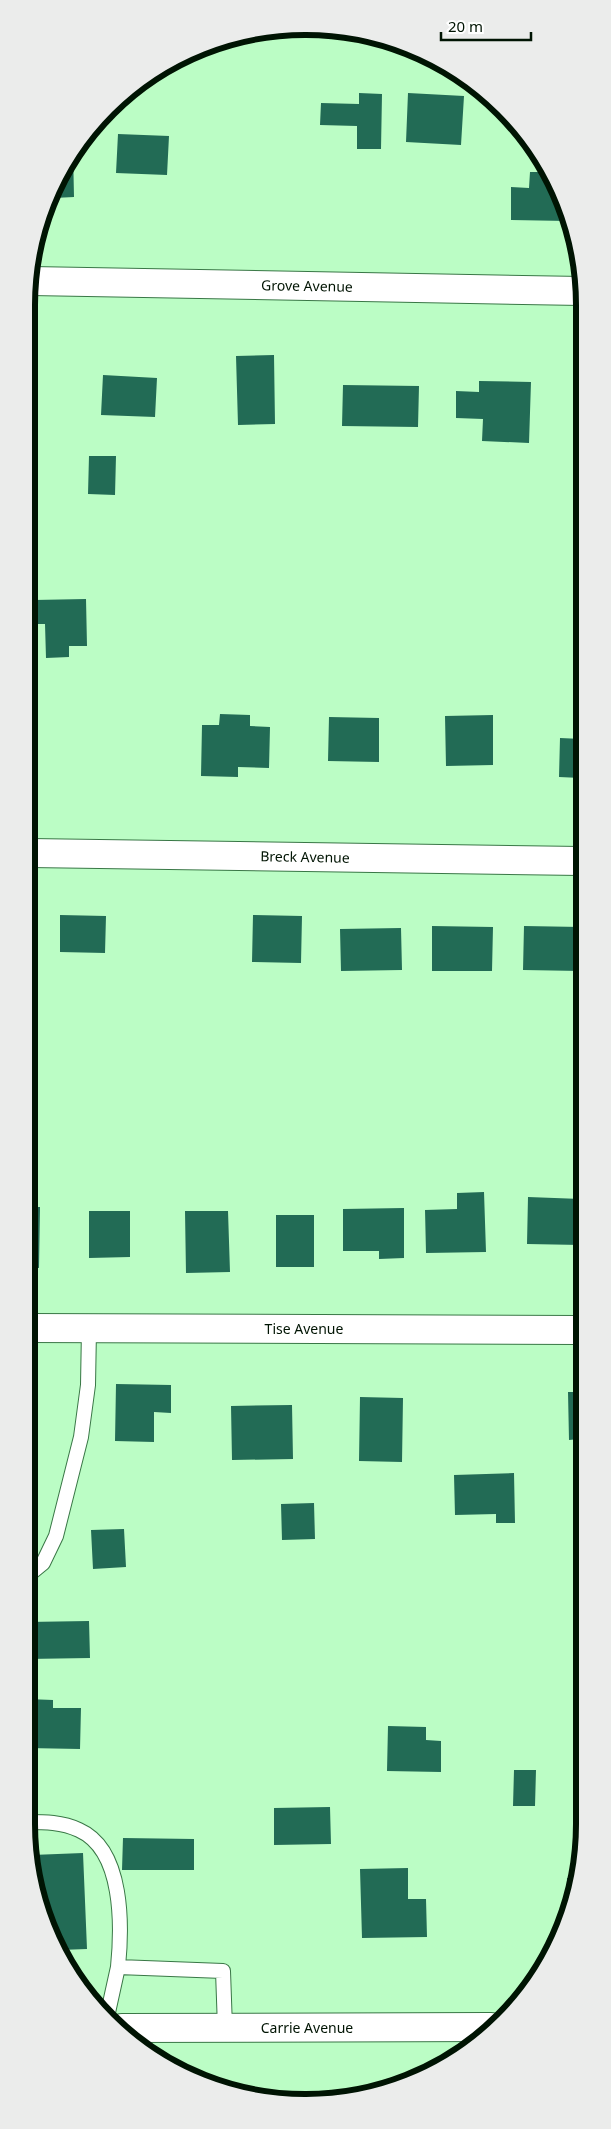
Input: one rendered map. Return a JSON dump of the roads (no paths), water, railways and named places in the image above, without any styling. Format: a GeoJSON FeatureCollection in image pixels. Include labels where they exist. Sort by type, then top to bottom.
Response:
{"type":"FeatureCollection","features":[{"type":"Feature","properties":{"kind":"street","name":"Grove Avenue"},"geometry":{"type":"LineString","coordinates":[[36,281],[575,291]]}},
{"type":"Feature","properties":{"kind":"street","name":"Breck Avenue"},"geometry":{"type":"LineString","coordinates":[[35,853],[576,861]]}},
{"type":"Feature","properties":{"kind":"street","name":"Tise Avenue"},"geometry":{"type":"LineString","coordinates":[[35,1328],[576,1330]]}},
{"type":"Feature","properties":{"kind":"street","name":"Carrie Avenue"},"geometry":{"type":"LineString","coordinates":[[128,2028],[484,2027]]}},
{"type":"Feature","properties":{"kind":"lane"},"geometry":{"type":"LineString","coordinates":[[35,1570],[43,1563],[56,1536],[80,1437],[88,1385],[89,1329]]}},
{"type":"Feature","properties":{"kind":"lane"},"geometry":{"type":"LineString","coordinates":[[35,1822],[54,1822],[80,1830],[98,1845],[108,1860],[116,1884],[121,1944],[109,2009]]}},
{"type":"Feature","properties":{"kind":"lane"},"geometry":{"type":"LineString","coordinates":[[118,1967],[224,1970],[225,2028]]}}]}
